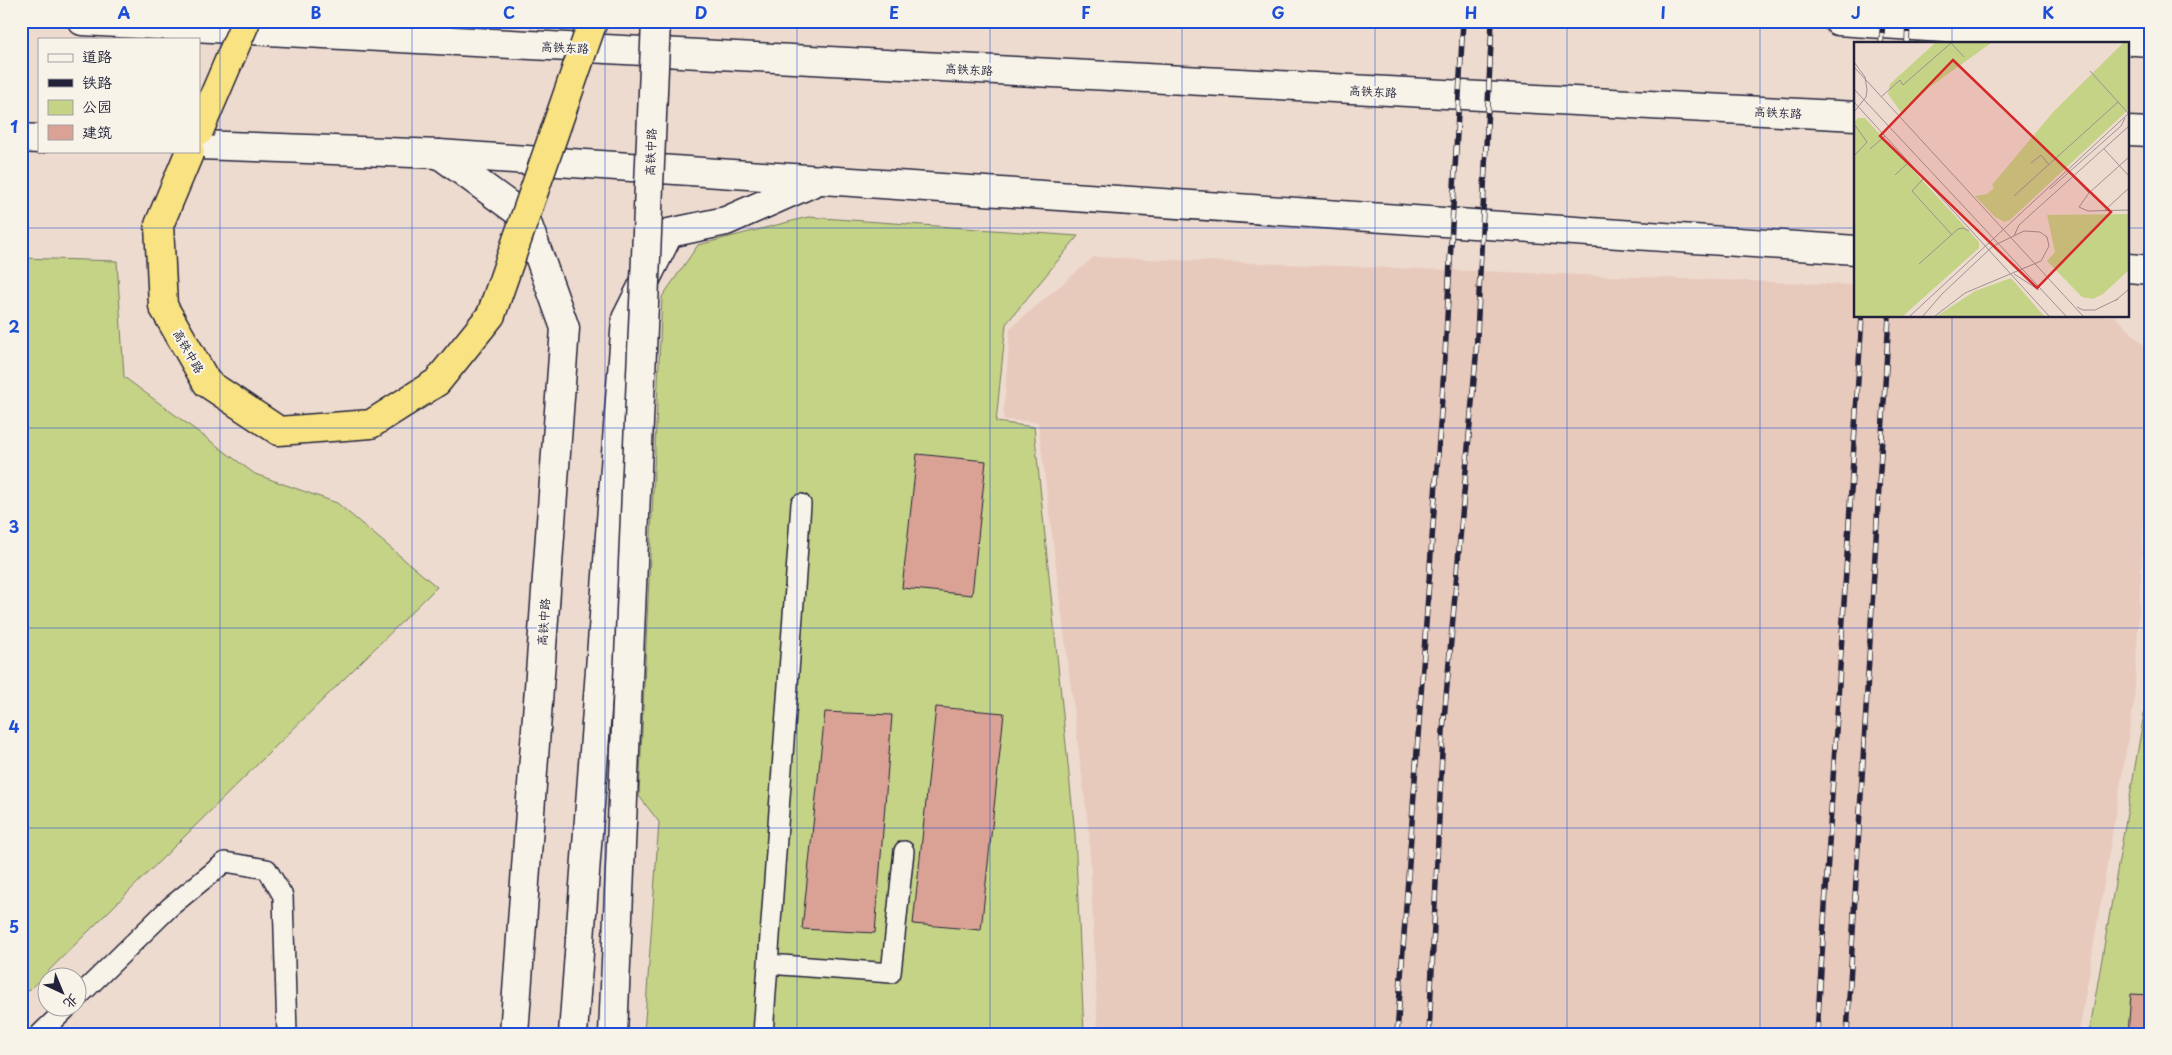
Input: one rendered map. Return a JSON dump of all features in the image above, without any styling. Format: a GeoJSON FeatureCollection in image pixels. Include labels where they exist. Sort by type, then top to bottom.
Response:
{"type":"FeatureCollection","features":[{"type":"Feature","properties":{"kind":"highway"},"geometry":{"type":"LineString","coordinates":[[200,129],[246,21]]}},
{"type":"Feature","properties":{"kind":"highway","name":"高铁中路"},"geometry":{"type":"LineString","coordinates":[[190,152],[158,225],[163,306],[207,383],[279,431],[370,424],[437,382],[491,315],[593,21]]}},
{"type":"Feature","properties":{"kind":"main road","name":"高铁东路"},"geometry":{"type":"LineString","coordinates":[[82,21],[1854,116]]}},
{"type":"Feature","properties":{"kind":"main road","name":"高铁中路"},"geometry":{"type":"LineString","coordinates":[[613,1034],[656,21]]}},
{"type":"Feature","properties":{"kind":"main road"},"geometry":{"type":"LineString","coordinates":[[1838,21],[2140,34]]}},
{"type":"Feature","properties":{"kind":"main road"},"geometry":{"type":"LineString","coordinates":[[2130,131],[2151,132]]}},
{"type":"Feature","properties":{"kind":"main road"},"geometry":{"type":"LineString","coordinates":[[21,138],[38,139]]}},
{"type":"Feature","properties":{"kind":"main road"},"geometry":{"type":"LineString","coordinates":[[200,145],[438,154],[1854,250]]}},
{"type":"Feature","properties":{"kind":"main road","name":"高铁中路"},"geometry":{"type":"LineString","coordinates":[[438,154],[525,217],[564,328],[514,1034]]}},
{"type":"Feature","properties":{"kind":"main road"},"geometry":{"type":"LineString","coordinates":[[573,1034],[626,319],[669,233],[726,221],[821,179]]}},
{"type":"Feature","properties":{"kind":"main road"},"geometry":{"type":"LineString","coordinates":[[2130,268],[2151,270]]}},
{"type":"Feature","properties":{"kind":"lane"},"geometry":{"type":"LineString","coordinates":[[763,1034],[801,504]]}},
{"type":"Feature","properties":{"kind":"lane"},"geometry":{"type":"LineString","coordinates":[[768,964],[891,973],[904,851]]}},
{"type":"Feature","properties":{"kind":"lane"},"geometry":{"type":"LineString","coordinates":[[88,987],[170,907],[225,862],[267,869],[283,896],[287,1034]]}},
{"type":"Feature","properties":{"kind":"lane"},"geometry":{"type":"LineString","coordinates":[[40,1034],[59,1020]]}},
{"type":"Feature","properties":{"kind":"shaded area"},"geometry":{"type":"Polygon","coordinates":[[[1094,257],[1854,285],[1854,318],[2117,318],[2151,352],[2149,428],[2134,703],[2079,1034],[1098,1034],[1089,834],[1038,422],[1003,420],[1010,328],[1094,257]]]}},
{"type":"Feature","properties":{"kind":"green space"},"geometry":{"type":"Polygon","coordinates":[[[808,217],[1078,236],[1006,324],[996,422],[1034,427],[1075,834],[1084,1034],[644,1034],[659,822],[639,796],[662,297],[698,245],[808,217]]]}},
{"type":"Feature","properties":{"kind":"green space"},"geometry":{"type":"Polygon","coordinates":[[[21,258],[117,261],[124,377],[255,474],[337,503],[437,587],[51,968],[38,968],[38,981],[21,998],[21,258]]]}},
{"type":"Feature","properties":{"kind":"green space"},"geometry":{"type":"Polygon","coordinates":[[[2151,651],[2151,1034],[2089,1034],[2147,697],[2151,651]]]}},
{"type":"Feature","properties":{"kind":"building"},"geometry":{"type":"Polygon","coordinates":[[[917,454],[986,461],[972,595],[902,588],[917,454]]]}},
{"type":"Feature","properties":{"kind":"building"},"geometry":{"type":"Polygon","coordinates":[[[936,707],[1004,713],[981,930],[913,924],[936,707]]]}},
{"type":"Feature","properties":{"kind":"building"},"geometry":{"type":"Polygon","coordinates":[[[825,712],[892,715],[875,933],[802,929],[825,712]]]}},
{"type":"Feature","properties":{"kind":"building"},"geometry":{"type":"Polygon","coordinates":[[[2131,994],[2151,995],[2151,1034],[2128,1034],[2131,994]]]}},
{"type":"Feature","properties":{"kind":"building"},"geometry":{"type":"Polygon","coordinates":[[[863,1030],[914,1034],[862,1034],[863,1030]]]}},
{"type":"Feature","properties":{"kind":"railway"},"geometry":{"type":"LineString","coordinates":[[1397,1034],[1445,355],[1463,21]]}},
{"type":"Feature","properties":{"kind":"railway"},"geometry":{"type":"LineString","coordinates":[[1429,1034],[1443,731],[1476,357],[1492,21]]}},
{"type":"Feature","properties":{"kind":"railway"},"geometry":{"type":"LineString","coordinates":[[1881,42],[1883,21]]}},
{"type":"Feature","properties":{"kind":"railway"},"geometry":{"type":"LineString","coordinates":[[1907,42],[1908,21]]}},
{"type":"Feature","properties":{"kind":"railway"},"geometry":{"type":"LineString","coordinates":[[1817,1034],[1862,318]]}},
{"type":"Feature","properties":{"kind":"railway"},"geometry":{"type":"LineString","coordinates":[[1847,1034],[1889,318]]}}]}
